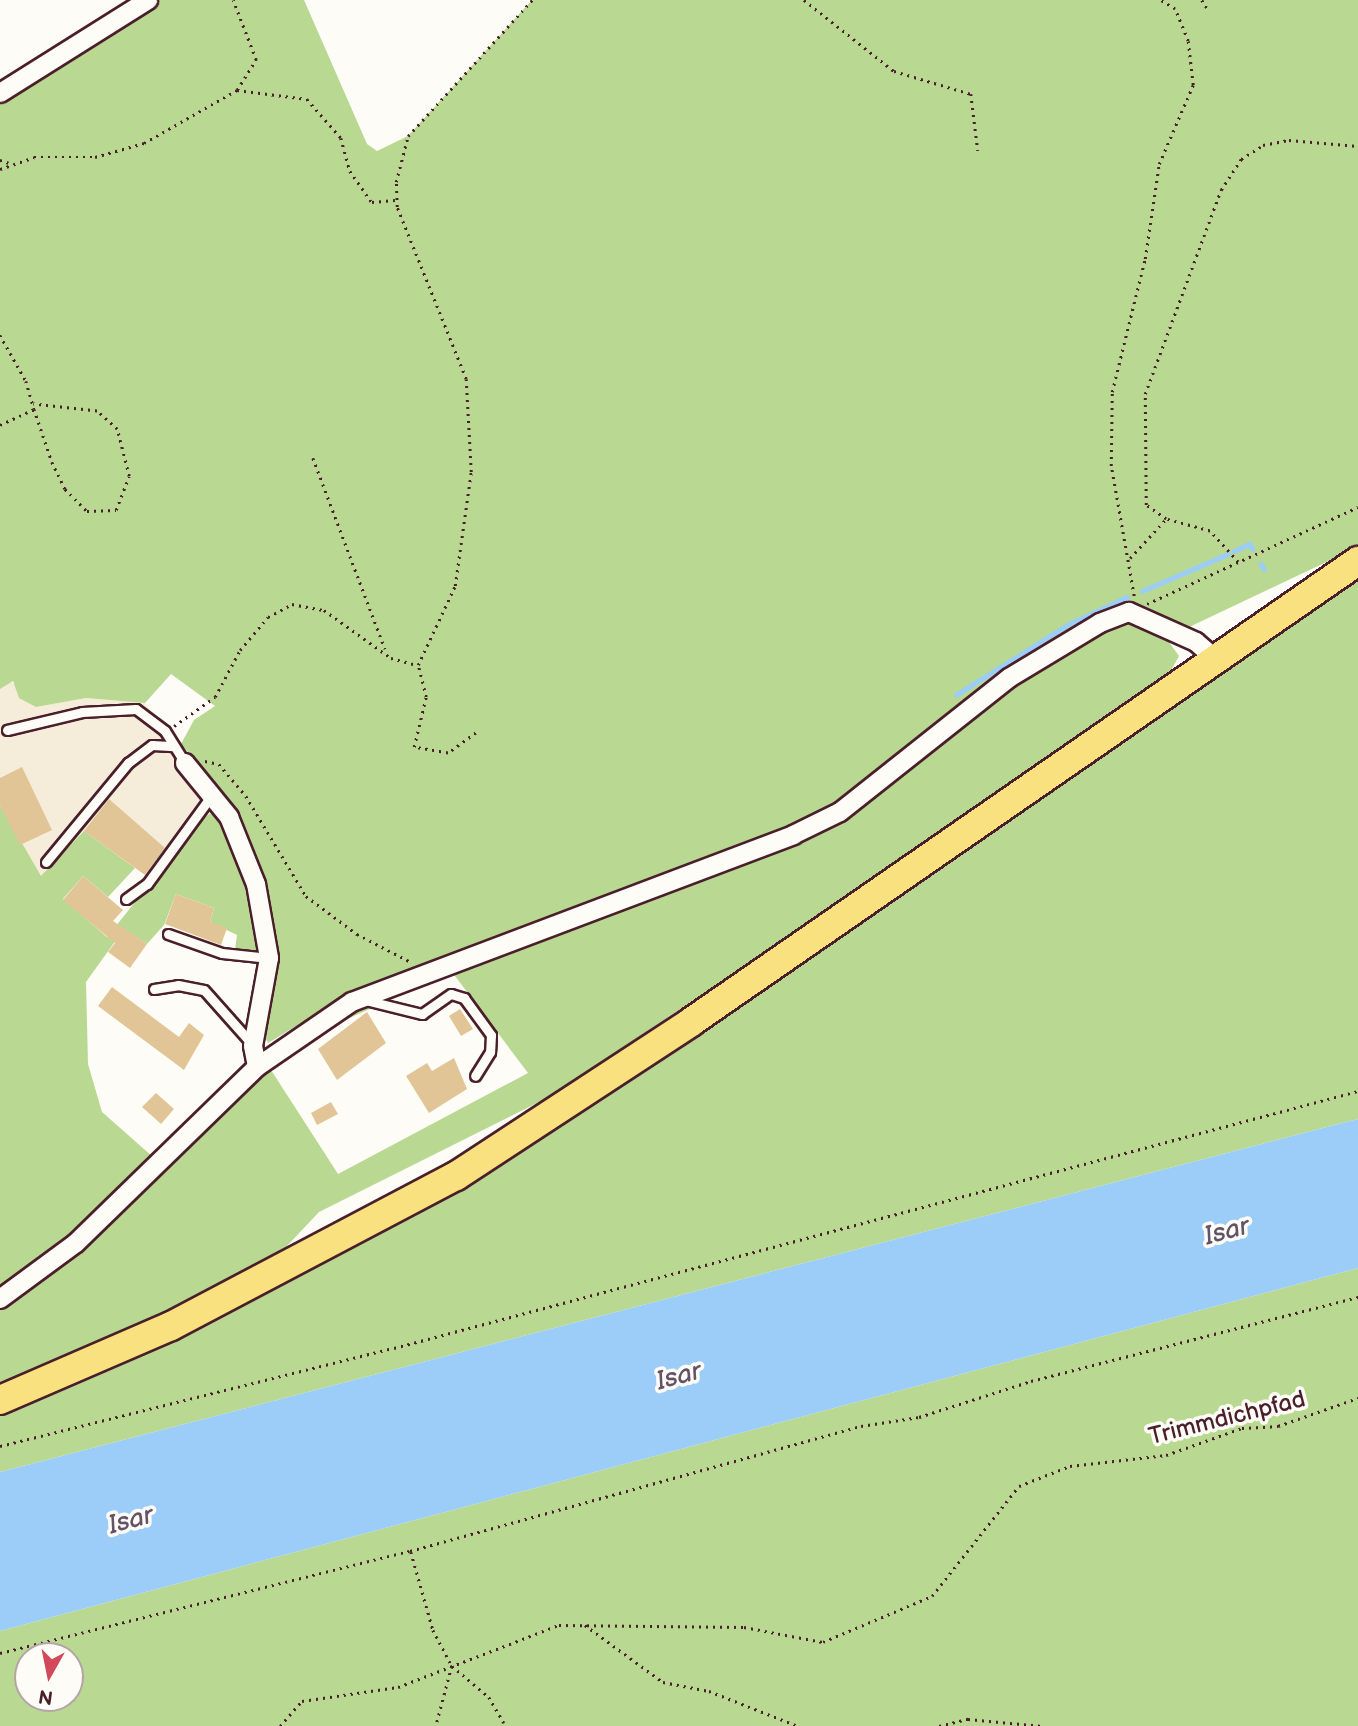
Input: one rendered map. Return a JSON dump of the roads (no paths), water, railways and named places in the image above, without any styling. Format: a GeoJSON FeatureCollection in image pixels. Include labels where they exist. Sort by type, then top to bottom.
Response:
{"type":"FeatureCollection","features":[{"type":"Feature","properties":{"kind":"main road"},"geometry":{"type":"LineString","coordinates":[[0,1400],[171,1326],[456,1176],[844,918],[1213,657],[1358,561]]}},
{"type":"Feature","properties":{"kind":"street"},"geometry":{"type":"LineString","coordinates":[[0,93],[148,0]]}},
{"type":"Feature","properties":{"kind":"street"},"geometry":{"type":"LineString","coordinates":[[0,1299],[76,1243],[257,1067],[360,998],[419,974],[683,880],[828,818],[1009,678],[1129,612],[1196,642],[1213,657]]}},
{"type":"Feature","properties":{"kind":"street"},"geometry":{"type":"LineString","coordinates":[[188,766],[213,794],[249,860],[269,958],[253,1046],[257,1067]]}},
{"type":"Feature","properties":{"kind":"lane"},"geometry":{"type":"LineString","coordinates":[[7,730],[107,708],[136,709],[164,731],[188,766]]}},
{"type":"Feature","properties":{"kind":"lane"},"geometry":{"type":"LineString","coordinates":[[46,862],[128,763],[152,745],[174,746]]}},
{"type":"Feature","properties":{"kind":"lane"},"geometry":{"type":"LineString","coordinates":[[127,899],[147,884],[213,794]]}},
{"type":"Feature","properties":{"kind":"lane"},"geometry":{"type":"LineString","coordinates":[[168,934],[222,953],[269,958]]}},
{"type":"Feature","properties":{"kind":"lane"},"geometry":{"type":"LineString","coordinates":[[154,989],[204,990],[253,1046]]}},
{"type":"Feature","properties":{"kind":"lane"},"geometry":{"type":"LineString","coordinates":[[360,998],[422,1014],[451,994],[464,998],[491,1035],[490,1052],[475,1076]]}},
{"type":"Feature","properties":{"kind":"water","name":"Isar"},"geometry":{"type":"Polygon","coordinates":[[[1358,1119],[1358,1268],[0,1631],[0,1472],[1358,1119]]]}},
{"type":"Feature","properties":{"kind":"waterway"},"geometry":{"type":"LineString","coordinates":[[1234,551],[1249,544],[1253,549]]}},
{"type":"Feature","properties":{"kind":"waterway"},"geometry":{"type":"LineString","coordinates":[[1142,591],[1228,554]]}},
{"type":"Feature","properties":{"kind":"waterway"},"geometry":{"type":"LineString","coordinates":[[1261,564],[1264,569]]}},
{"type":"Feature","properties":{"kind":"waterway"},"geometry":{"type":"LineString","coordinates":[[956,695],[1067,625],[1127,597]]}}]}
